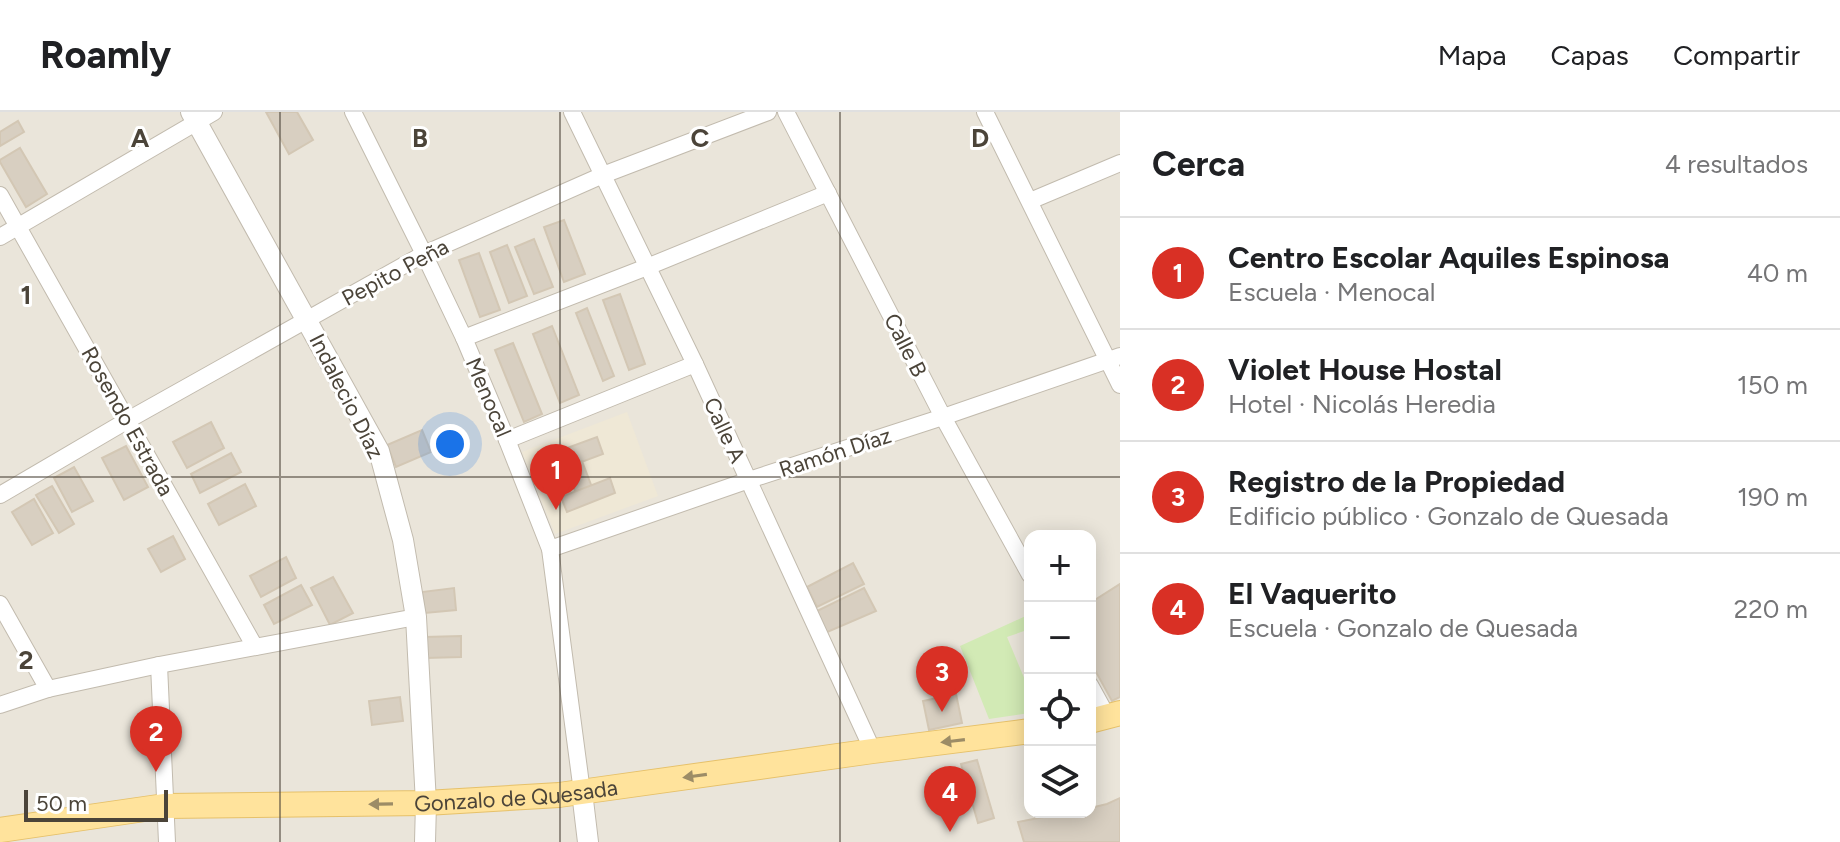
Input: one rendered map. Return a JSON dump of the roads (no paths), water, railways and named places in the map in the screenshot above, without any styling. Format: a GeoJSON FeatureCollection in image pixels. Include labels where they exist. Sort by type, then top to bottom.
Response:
{"type":"FeatureCollection","features":[{"type":"Feature","properties":{"kind":"main road","name":"Gonzalo de Quesada"},"geometry":{"type":"LineString","coordinates":[[0,830],[165,806],[426,803],[582,792],[1024,732]]}},
{"type":"Feature","properties":{"kind":"street","name":"Menocal"},"geometry":{"type":"LineString","coordinates":[[353,112],[464,338],[550,549],[588,842]]}},
{"type":"Feature","properties":{"kind":"street","name":"Calle A"},"geometry":{"type":"LineString","coordinates":[[572,112],[695,364],[873,751]]}},
{"type":"Feature","properties":{"kind":"street","name":"Pepito Peña"},"geometry":{"type":"LineString","coordinates":[[0,495],[424,254],[603,175],[768,112]]}},
{"type":"Feature","properties":{"kind":"street","name":"Calle B"},"geometry":{"type":"LineString","coordinates":[[786,112],[943,417],[1024,564]]}},
{"type":"Feature","properties":{"kind":"street"},"geometry":{"type":"LineString","coordinates":[[985,112],[1114,358],[1120,385]]}},
{"type":"Feature","properties":{"kind":"street"},"geometry":{"type":"LineString","coordinates":[[0,237],[201,115]]}},
{"type":"Feature","properties":{"kind":"street","name":"Indalecio Díaz"},"geometry":{"type":"LineString","coordinates":[[201,115],[379,451],[403,540],[416,617],[426,803],[425,842]]}},
{"type":"Feature","properties":{"kind":"street"},"geometry":{"type":"LineString","coordinates":[[1030,201],[1120,163]]}},
{"type":"Feature","properties":{"kind":"street"},"geometry":{"type":"LineString","coordinates":[[464,338],[828,193]]}},
{"type":"Feature","properties":{"kind":"street","name":"Rosendo Estrada"},"geometry":{"type":"LineString","coordinates":[[0,195],[255,647]]}},
{"type":"Feature","properties":{"kind":"street","name":"Ramón Díaz"},"geometry":{"type":"LineString","coordinates":[[550,549],[1114,358]]}},
{"type":"Feature","properties":{"kind":"street"},"geometry":{"type":"LineString","coordinates":[[507,440],[695,364]]}},
{"type":"Feature","properties":{"kind":"street"},"geometry":{"type":"LineString","coordinates":[[0,604],[48,689]]}},
{"type":"Feature","properties":{"kind":"street"},"geometry":{"type":"LineString","coordinates":[[0,705],[48,689],[159,665],[416,617]]}},
{"type":"Feature","properties":{"kind":"street"},"geometry":{"type":"LineString","coordinates":[[159,665],[167,842]]}},
{"type":"Feature","properties":{"kind":"street"},"geometry":{"type":"LineString","coordinates":[[1096,694],[1109,715]]}},
{"type":"Feature","properties":{"kind":"place","name":"Centro Escolar Aquiles Espinosa"},"geometry":{"type":"Point","coordinates":[556,510]}},
{"type":"Feature","properties":{"kind":"place","name":"Registro de la Propiedad"},"geometry":{"type":"Point","coordinates":[942,712]}},
{"type":"Feature","properties":{"kind":"place","name":"Violet House Hostal"},"geometry":{"type":"Point","coordinates":[156,772]}},
{"type":"Feature","properties":{"kind":"place","name":"El Vaquerito"},"geometry":{"type":"Point","coordinates":[950,832]}}]}
